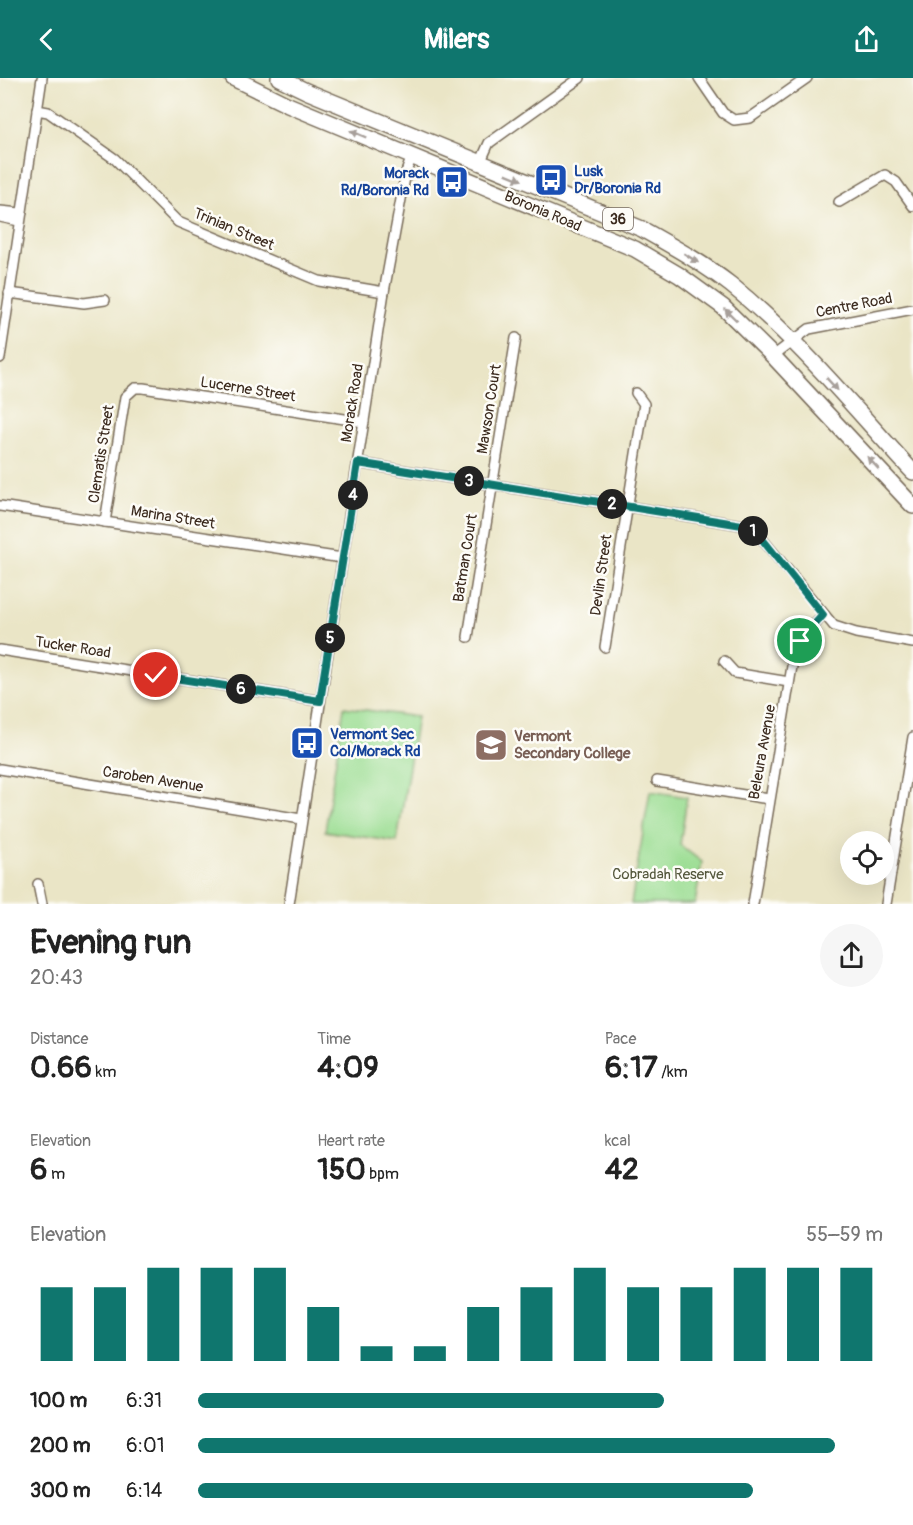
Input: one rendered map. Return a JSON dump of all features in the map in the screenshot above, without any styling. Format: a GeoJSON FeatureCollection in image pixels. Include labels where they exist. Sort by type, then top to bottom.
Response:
{"type":"FeatureCollection","features":[{"type":"Feature","properties":{"kind":"main road","name":"Boronia Road"},"geometry":{"type":"LineString","coordinates":[[233,78],[288,105],[635,249],[679,276],[723,307],[773,356],[913,506]]}},
{"type":"Feature","properties":{"kind":"main road","name":"Boronia Road"},"geometry":{"type":"LineString","coordinates":[[279,78],[642,229],[687,255],[730,285],[792,341],[913,472]]}},
{"type":"Feature","properties":{"kind":"main road"},"geometry":{"type":"LineString","coordinates":[[412,156],[421,138]]}},
{"type":"Feature","properties":{"kind":"main road"},"geometry":{"type":"LineString","coordinates":[[472,182],[480,163]]}},
{"type":"Feature","properties":{"kind":"street"},"geometry":{"type":"LineString","coordinates":[[0,358],[42,78]]}},
{"type":"Feature","properties":{"kind":"street"},"geometry":{"type":"LineString","coordinates":[[480,163],[489,143],[579,78]]}},
{"type":"Feature","properties":{"kind":"street"},"geometry":{"type":"LineString","coordinates":[[699,78],[723,112],[734,120],[750,118],[807,78]]}},
{"type":"Feature","properties":{"kind":"street","name":"Trinian Street"},"geometry":{"type":"LineString","coordinates":[[37,110],[48,112],[115,159],[178,222],[319,281],[384,292]]}},
{"type":"Feature","properties":{"kind":"street","name":"Morack Road"},"geometry":{"type":"LineString","coordinates":[[289,904],[384,292],[406,172],[412,156]]}},
{"type":"Feature","properties":{"kind":"street"},"geometry":{"type":"LineString","coordinates":[[839,202],[885,175],[896,182],[913,206]]}},
{"type":"Feature","properties":{"kind":"street"},"geometry":{"type":"LineString","coordinates":[[0,211],[20,217]]}},
{"type":"Feature","properties":{"kind":"street"},"geometry":{"type":"LineString","coordinates":[[0,217],[20,217]]}},
{"type":"Feature","properties":{"kind":"street"},"geometry":{"type":"LineString","coordinates":[[9,293],[84,303],[105,300]]}},
{"type":"Feature","properties":{"kind":"street","name":"Centre Road"},"geometry":{"type":"LineString","coordinates":[[773,356],[809,329],[913,309]]}},
{"type":"Feature","properties":{"kind":"street","name":"Mawson Court"},"geometry":{"type":"LineString","coordinates":[[492,484],[516,338]]}},
{"type":"Feature","properties":{"kind":"street","name":"Lucerne Street"},"geometry":{"type":"LineString","coordinates":[[129,392],[135,388],[143,388],[364,422]]}},
{"type":"Feature","properties":{"kind":"street","name":"Clematis Street"},"geometry":{"type":"LineString","coordinates":[[105,522],[125,397],[129,392]]}},
{"type":"Feature","properties":{"kind":"street","name":"Devlin Street"},"geometry":{"type":"LineString","coordinates":[[605,647],[644,404],[636,393]]}},
{"type":"Feature","properties":{"kind":"street"},"geometry":{"type":"LineString","coordinates":[[358,463],[742,525],[758,534],[834,626],[843,631],[913,643]]}},
{"type":"Feature","properties":{"kind":"street","name":"Batman Court"},"geometry":{"type":"LineString","coordinates":[[468,637],[492,484]]}},
{"type":"Feature","properties":{"kind":"street","name":"Marina Street"},"geometry":{"type":"LineString","coordinates":[[0,506],[342,558]]}},
{"type":"Feature","properties":{"kind":"street","name":"Beleura Avenue"},"geometry":{"type":"LineString","coordinates":[[753,904],[794,654],[800,641],[823,615]]}},
{"type":"Feature","properties":{"kind":"street","name":"Tucker Road"},"geometry":{"type":"LineString","coordinates":[[0,650],[320,701]]}},
{"type":"Feature","properties":{"kind":"street"},"geometry":{"type":"LineString","coordinates":[[724,661],[735,673],[789,682]]}},
{"type":"Feature","properties":{"kind":"street"},"geometry":{"type":"LineString","coordinates":[[885,904],[913,737]]}},
{"type":"Feature","properties":{"kind":"street","name":"Caroben Avenue"},"geometry":{"type":"LineString","coordinates":[[0,769],[301,819]]}},
{"type":"Feature","properties":{"kind":"street"},"geometry":{"type":"LineString","coordinates":[[657,781],[769,799]]}},
{"type":"Feature","properties":{"kind":"street"},"geometry":{"type":"LineString","coordinates":[[39,884],[42,904]]}},
{"type":"Feature","properties":{"kind":"green space"},"geometry":{"type":"Polygon","coordinates":[[[344,707],[417,717],[397,842],[325,831],[344,707]]]}},
{"type":"Feature","properties":{"kind":"green space","name":"Cobradah Reserve"},"geometry":{"type":"Polygon","coordinates":[[[650,791],[687,797],[680,845],[702,862],[695,904],[631,904],[650,791]]]}},
{"type":"Feature","properties":{"kind":"place","name":"Lusk Dr/Boronia Rd"},"geometry":{"type":"Point","coordinates":[551,180]}},
{"type":"Feature","properties":{"kind":"place","name":"Morack Rd/Boronia Rd"},"geometry":{"type":"Point","coordinates":[452,182]}},
{"type":"Feature","properties":{"kind":"place","name":"Vermont Sec Col/Morack Rd"},"geometry":{"type":"Point","coordinates":[307,743]}},
{"type":"Feature","properties":{"kind":"place","name":"Vermont Secondary College"},"geometry":{"type":"Point","coordinates":[491,745]}},
{"type":"Feature","properties":{"kind":"route"},"geometry":{"type":"LineString","coordinates":[[156,675],[320,701],[358,463],[742,525],[758,534],[823,615],[800,641]]}}]}
